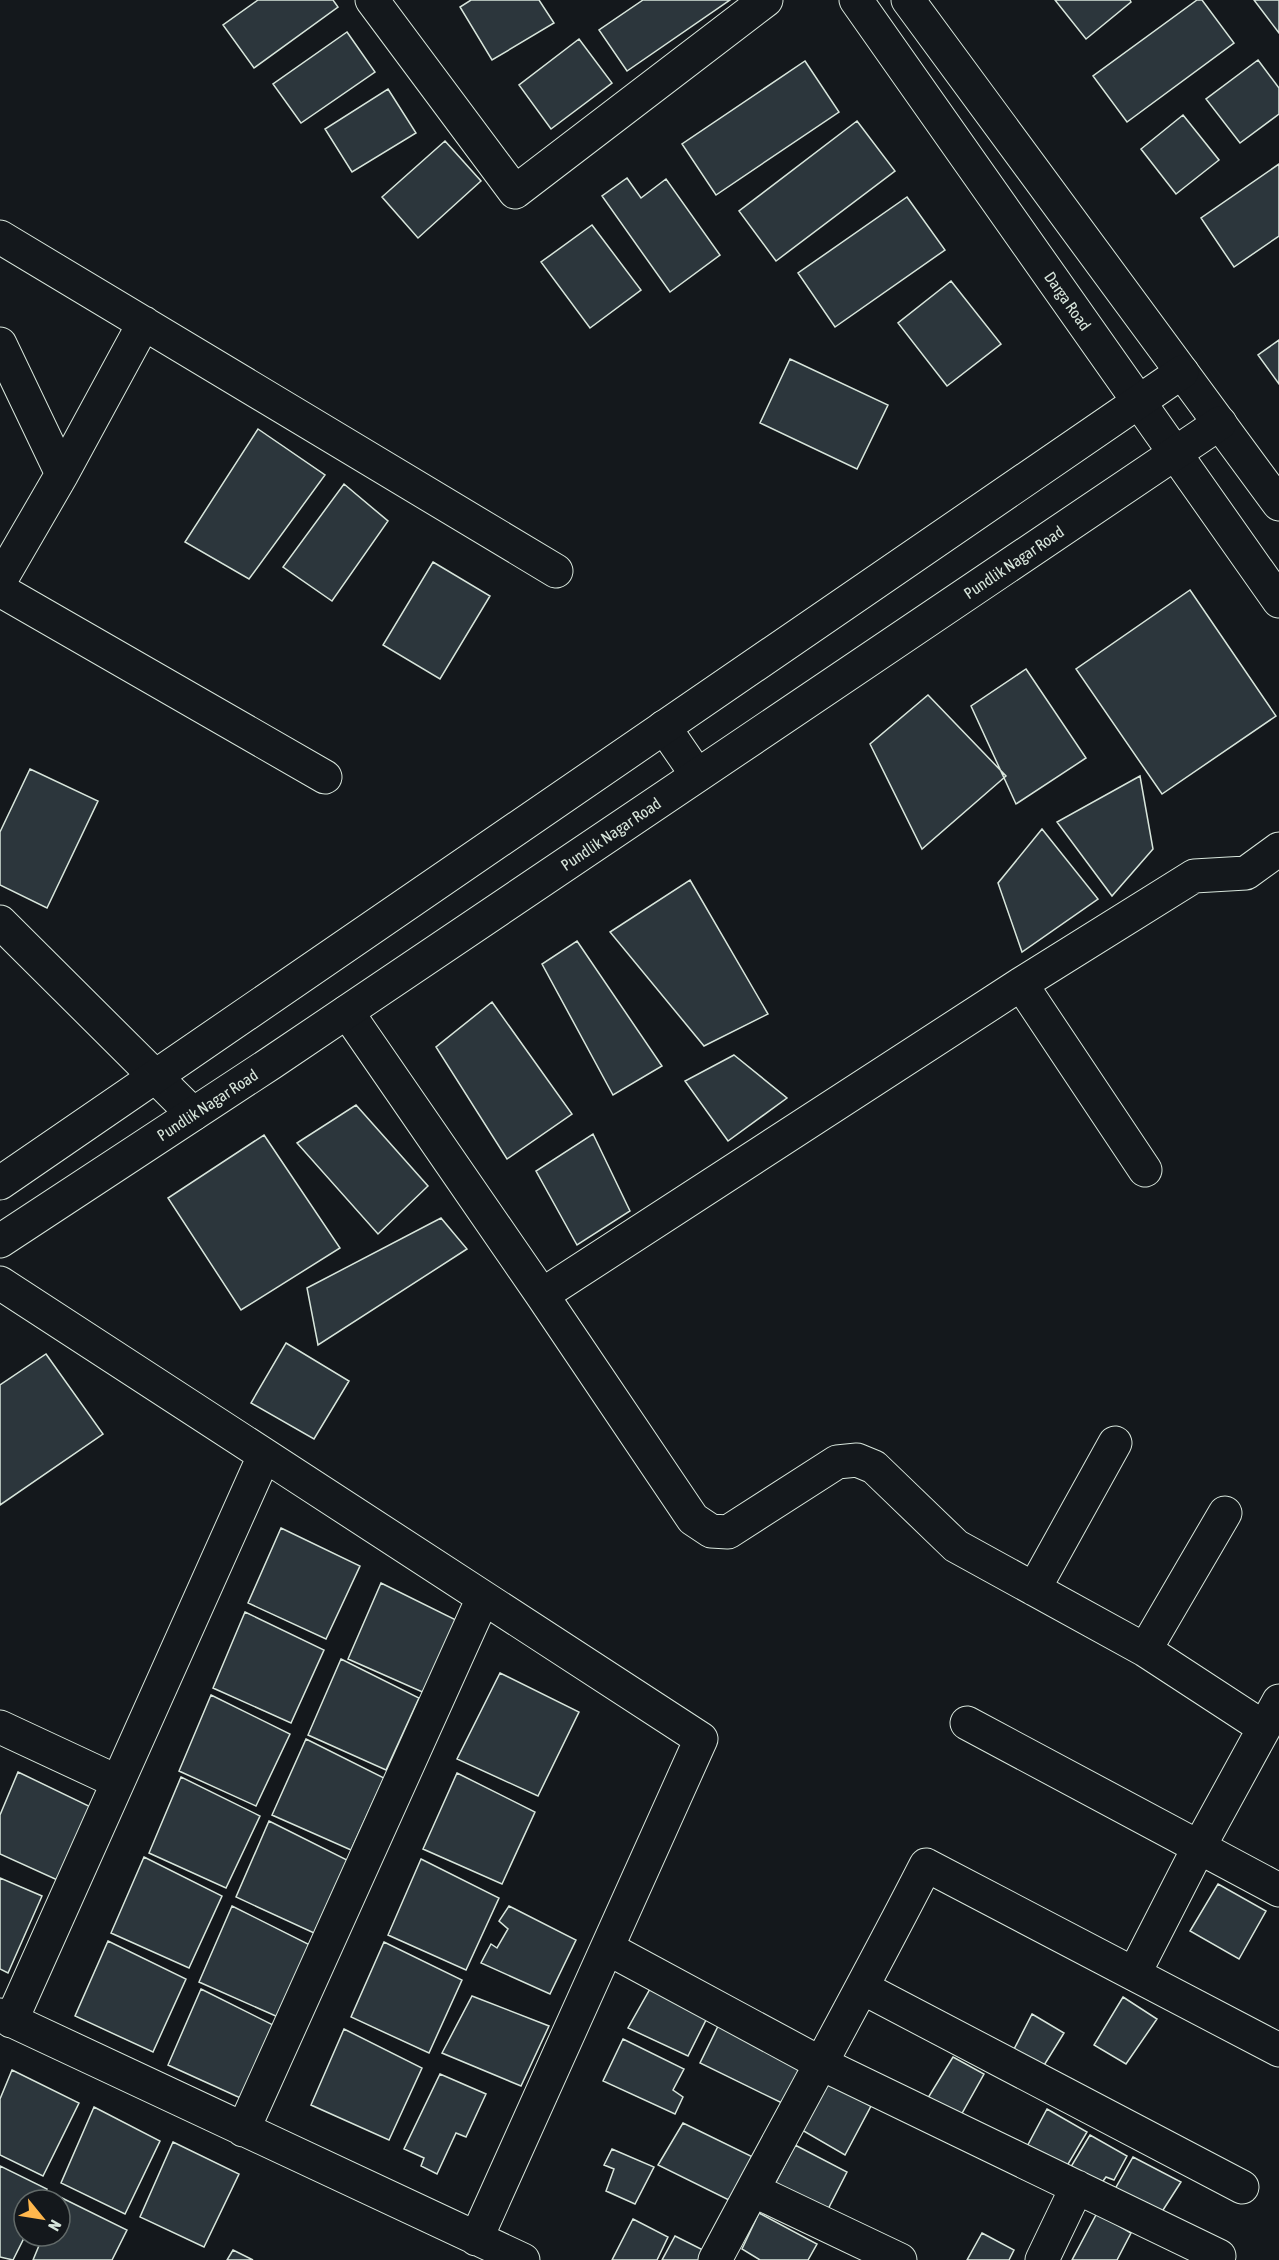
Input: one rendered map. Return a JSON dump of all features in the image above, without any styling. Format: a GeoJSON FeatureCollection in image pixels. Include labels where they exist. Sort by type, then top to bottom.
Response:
{"type":"FeatureCollection","features":[{"type":"Feature","properties":{"kind":"street"},"geometry":{"type":"LineString","coordinates":[[372,0],[515,192],[766,0]]}},
{"type":"Feature","properties":{"kind":"street","name":"Darga Road"},"geometry":{"type":"LineString","coordinates":[[856,0],[1279,601]]}},
{"type":"Feature","properties":{"kind":"street"},"geometry":{"type":"LineString","coordinates":[[908,0],[1279,504]]}},
{"type":"Feature","properties":{"kind":"street"},"geometry":{"type":"LineString","coordinates":[[0,237],[556,571]]}},
{"type":"Feature","properties":{"kind":"street"},"geometry":{"type":"LineString","coordinates":[[0,580],[62,474],[144,323]]}},
{"type":"Feature","properties":{"kind":"street"},"geometry":{"type":"LineString","coordinates":[[0,344],[62,474]]}},
{"type":"Feature","properties":{"kind":"street"},"geometry":{"type":"LineString","coordinates":[[0,1183],[1182,372]]}},
{"type":"Feature","properties":{"kind":"street","name":"Pundlik Nagar Road"},"geometry":{"type":"LineString","coordinates":[[0,1241],[347,1012],[1220,423]]}},
{"type":"Feature","properties":{"kind":"street"},"geometry":{"type":"LineString","coordinates":[[0,590],[325,777]]}},
{"type":"Feature","properties":{"kind":"street"},"geometry":{"type":"LineString","coordinates":[[664,727],[697,775]]}},
{"type":"Feature","properties":{"kind":"street"},"geometry":{"type":"LineString","coordinates":[[542,1295],[1022,984],[1194,876],[1246,873],[1279,849]]}},
{"type":"Feature","properties":{"kind":"street"},"geometry":{"type":"LineString","coordinates":[[0,922],[193,1114]]}},
{"type":"Feature","properties":{"kind":"street"},"geometry":{"type":"LineString","coordinates":[[1022,984],[1145,1170]]}},
{"type":"Feature","properties":{"kind":"street"},"geometry":{"type":"LineString","coordinates":[[347,1012],[693,1519],[711,1531],[728,1532],[837,1462],[857,1460],[874,1467],[956,1546],[1145,1650],[1269,1728],[1199,1847],[1134,1974]]}},
{"type":"Feature","properties":{"kind":"street"},"geometry":{"type":"LineString","coordinates":[[0,1283],[701,1739],[476,2239]]}},
{"type":"Feature","properties":{"kind":"street"},"geometry":{"type":"LineString","coordinates":[[1034,1589],[1115,1443]]}},
{"type":"Feature","properties":{"kind":"street"},"geometry":{"type":"LineString","coordinates":[[264,1456],[118,1782],[5,2018],[523,2260]]}},
{"type":"Feature","properties":{"kind":"street"},"geometry":{"type":"LineString","coordinates":[[1145,1650],[1225,1513]]}},
{"type":"Feature","properties":{"kind":"street"},"geometry":{"type":"LineString","coordinates":[[243,2130],[483,1598]]}},
{"type":"Feature","properties":{"kind":"street"},"geometry":{"type":"LineString","coordinates":[[967,1722],[1279,1890]]}},
{"type":"Feature","properties":{"kind":"street"},"geometry":{"type":"LineString","coordinates":[[0,1727],[118,1782]]}},
{"type":"Feature","properties":{"kind":"street"},"geometry":{"type":"LineString","coordinates":[[715,2260],[820,2063],[863,1988],[926,1865],[1279,2050]]}},
{"type":"Feature","properties":{"kind":"street"},"geometry":{"type":"LineString","coordinates":[[607,1948],[820,2063],[1219,2256]]}},
{"type":"Feature","properties":{"kind":"street"},"geometry":{"type":"LineString","coordinates":[[863,1988],[1242,2187]]}},
{"type":"Feature","properties":{"kind":"street"},"geometry":{"type":"LineString","coordinates":[[1042,2260],[1077,2187]]}},
{"type":"Feature","properties":{"kind":"street"},"geometry":{"type":"LineString","coordinates":[[753,2190],[900,2260]]}},
{"type":"Feature","properties":{"kind":"building"},"geometry":{"type":"Polygon","coordinates":[[[258,0],[333,0],[338,7],[254,68],[223,25],[258,0]]]}},
{"type":"Feature","properties":{"kind":"building"},"geometry":{"type":"Polygon","coordinates":[[[471,0],[539,0],[554,23],[492,60],[460,7],[471,0]]]}},
{"type":"Feature","properties":{"kind":"building"},"geometry":{"type":"Polygon","coordinates":[[[643,0],[730,0],[627,71],[599,30],[643,0]]]}},
{"type":"Feature","properties":{"kind":"building"},"geometry":{"type":"Polygon","coordinates":[[[1055,0],[1130,0],[1131,2],[1086,39],[1055,0]]]}},
{"type":"Feature","properties":{"kind":"building"},"geometry":{"type":"Polygon","coordinates":[[[1197,0],[1202,0],[1234,43],[1127,122],[1093,76],[1197,0]]]}},
{"type":"Feature","properties":{"kind":"building"},"geometry":{"type":"Polygon","coordinates":[[[1254,0],[1279,0],[1279,33],[1254,0]]]}},
{"type":"Feature","properties":{"kind":"building"},"geometry":{"type":"Polygon","coordinates":[[[347,32],[375,72],[301,123],[273,84],[347,32]]]}},
{"type":"Feature","properties":{"kind":"building"},"geometry":{"type":"Polygon","coordinates":[[[579,39],[612,83],[551,129],[519,85],[579,39]]]}},
{"type":"Feature","properties":{"kind":"building"},"geometry":{"type":"Polygon","coordinates":[[[1258,60],[1279,88],[1279,114],[1240,143],[1206,99],[1258,60]]]}},
{"type":"Feature","properties":{"kind":"building"},"geometry":{"type":"Polygon","coordinates":[[[805,61],[839,112],[716,195],[682,144],[805,61]]]}},
{"type":"Feature","properties":{"kind":"building"},"geometry":{"type":"Polygon","coordinates":[[[388,89],[416,133],[352,172],[325,129],[388,89]]]}},
{"type":"Feature","properties":{"kind":"building"},"geometry":{"type":"Polygon","coordinates":[[[1183,115],[1219,160],[1176,194],[1141,149],[1183,115]]]}},
{"type":"Feature","properties":{"kind":"building"},"geometry":{"type":"Polygon","coordinates":[[[857,121],[895,171],[776,261],[739,211],[857,121]]]}},
{"type":"Feature","properties":{"kind":"building"},"geometry":{"type":"Polygon","coordinates":[[[445,141],[481,181],[418,238],[382,197],[445,141]]]}},
{"type":"Feature","properties":{"kind":"building"},"geometry":{"type":"Polygon","coordinates":[[[1279,164],[1279,236],[1234,267],[1201,218],[1279,164]]]}},
{"type":"Feature","properties":{"kind":"building"},"geometry":{"type":"Polygon","coordinates":[[[627,178],[641,198],[666,179],[720,255],[670,292],[602,196],[627,178]]]}},
{"type":"Feature","properties":{"kind":"building"},"geometry":{"type":"Polygon","coordinates":[[[907,197],[945,250],[835,327],[798,273],[907,197]]]}},
{"type":"Feature","properties":{"kind":"building"},"geometry":{"type":"Polygon","coordinates":[[[592,225],[641,290],[590,328],[541,262],[592,225]]]}},
{"type":"Feature","properties":{"kind":"building"},"geometry":{"type":"Polygon","coordinates":[[[951,281],[1001,344],[947,386],[898,323],[951,281]]]}},
{"type":"Feature","properties":{"kind":"building"},"geometry":{"type":"Polygon","coordinates":[[[1279,340],[1279,384],[1258,355],[1279,340]]]}},
{"type":"Feature","properties":{"kind":"building"},"geometry":{"type":"Polygon","coordinates":[[[790,359],[888,405],[857,469],[760,423],[790,359]]]}},
{"type":"Feature","properties":{"kind":"building"},"geometry":{"type":"Polygon","coordinates":[[[258,429],[325,475],[249,579],[185,542],[258,429]]]}},
{"type":"Feature","properties":{"kind":"building"},"geometry":{"type":"Polygon","coordinates":[[[344,484],[388,521],[332,601],[283,567],[344,484]]]}},
{"type":"Feature","properties":{"kind":"building"},"geometry":{"type":"Polygon","coordinates":[[[433,562],[490,596],[440,679],[383,645],[433,562]]]}},
{"type":"Feature","properties":{"kind":"building"},"geometry":{"type":"Polygon","coordinates":[[[1190,590],[1276,716],[1162,794],[1076,669],[1190,590]]]}},
{"type":"Feature","properties":{"kind":"building"},"geometry":{"type":"Polygon","coordinates":[[[1026,669],[1086,758],[1016,804],[971,706],[1026,669]]]}},
{"type":"Feature","properties":{"kind":"building"},"geometry":{"type":"Polygon","coordinates":[[[928,695],[1006,776],[922,849],[870,744],[928,695]]]}},
{"type":"Feature","properties":{"kind":"building"},"geometry":{"type":"Polygon","coordinates":[[[30,769],[98,801],[47,908],[0,885],[0,832],[30,769]]]}},
{"type":"Feature","properties":{"kind":"building"},"geometry":{"type":"Polygon","coordinates":[[[1140,776],[1153,849],[1112,896],[1057,822],[1140,776]]]}},
{"type":"Feature","properties":{"kind":"building"},"geometry":{"type":"Polygon","coordinates":[[[1042,829],[1098,899],[1022,952],[998,883],[1042,829]]]}},
{"type":"Feature","properties":{"kind":"building"},"geometry":{"type":"Polygon","coordinates":[[[690,880],[768,1014],[704,1046],[610,932],[690,880]]]}},
{"type":"Feature","properties":{"kind":"building"},"geometry":{"type":"Polygon","coordinates":[[[577,941],[662,1066],[613,1095],[542,964],[577,941]]]}},
{"type":"Feature","properties":{"kind":"building"},"geometry":{"type":"Polygon","coordinates":[[[492,1002],[572,1114],[507,1159],[436,1047],[492,1002]]]}},
{"type":"Feature","properties":{"kind":"building"},"geometry":{"type":"Polygon","coordinates":[[[734,1055],[787,1098],[728,1141],[685,1081],[734,1055]]]}},
{"type":"Feature","properties":{"kind":"building"},"geometry":{"type":"Polygon","coordinates":[[[356,1105],[428,1186],[378,1234],[297,1143],[356,1105]]]}},
{"type":"Feature","properties":{"kind":"building"},"geometry":{"type":"Polygon","coordinates":[[[593,1134],[630,1211],[577,1245],[536,1171],[593,1134]]]}},
{"type":"Feature","properties":{"kind":"building"},"geometry":{"type":"Polygon","coordinates":[[[264,1135],[340,1248],[241,1310],[168,1198],[264,1135]]]}},
{"type":"Feature","properties":{"kind":"building"},"geometry":{"type":"Polygon","coordinates":[[[441,1218],[467,1249],[318,1345],[307,1288],[441,1218]]]}},
{"type":"Feature","properties":{"kind":"building"},"geometry":{"type":"Polygon","coordinates":[[[286,1343],[349,1381],[314,1439],[251,1403],[286,1343]]]}},
{"type":"Feature","properties":{"kind":"building"},"geometry":{"type":"Polygon","coordinates":[[[46,1354],[103,1434],[0,1505],[0,1385],[46,1354]]]}},
{"type":"Feature","properties":{"kind":"building"},"geometry":{"type":"Polygon","coordinates":[[[281,1528],[360,1566],[326,1639],[248,1603],[281,1528]]]}},
{"type":"Feature","properties":{"kind":"building"},"geometry":{"type":"Polygon","coordinates":[[[381,1583],[460,1622],[427,1694],[348,1659],[381,1583]]]}},
{"type":"Feature","properties":{"kind":"building"},"geometry":{"type":"Polygon","coordinates":[[[245,1612],[324,1650],[291,1723],[213,1688],[245,1612]]]}},
{"type":"Feature","properties":{"kind":"building"},"geometry":{"type":"Polygon","coordinates":[[[341,1659],[419,1698],[386,1770],[308,1735],[341,1659]]]}},
{"type":"Feature","properties":{"kind":"building"},"geometry":{"type":"Polygon","coordinates":[[[500,1673],[579,1712],[538,1796],[457,1759],[500,1673]]]}},
{"type":"Feature","properties":{"kind":"building"},"geometry":{"type":"Polygon","coordinates":[[[211,1695],[290,1734],[256,1806],[179,1771],[211,1695]]]}},
{"type":"Feature","properties":{"kind":"building"},"geometry":{"type":"Polygon","coordinates":[[[306,1739],[384,1778],[351,1850],[272,1815],[306,1739]]]}},
{"type":"Feature","properties":{"kind":"building"},"geometry":{"type":"Polygon","coordinates":[[[18,1772],[97,1810],[64,1883],[0,1854],[0,1815],[18,1772]]]}},
{"type":"Feature","properties":{"kind":"building"},"geometry":{"type":"Polygon","coordinates":[[[457,1773],[535,1812],[502,1884],[423,1849],[457,1773]]]}},
{"type":"Feature","properties":{"kind":"building"},"geometry":{"type":"Polygon","coordinates":[[[181,1777],[260,1816],[226,1888],[149,1853],[181,1777]]]}},
{"type":"Feature","properties":{"kind":"building"},"geometry":{"type":"Polygon","coordinates":[[[269,1821],[347,1860],[314,1933],[236,1897],[269,1821]]]}},
{"type":"Feature","properties":{"kind":"building"},"geometry":{"type":"Polygon","coordinates":[[[144,1857],[222,1896],[189,1968],[111,1933],[144,1857]]]}},
{"type":"Feature","properties":{"kind":"building"},"geometry":{"type":"Polygon","coordinates":[[[421,1859],[499,1898],[466,1970],[388,1935],[421,1859]]]}},
{"type":"Feature","properties":{"kind":"building"},"geometry":{"type":"Polygon","coordinates":[[[0,1878],[42,1896],[8,1973],[0,1969],[0,1878]]]}},
{"type":"Feature","properties":{"kind":"building"},"geometry":{"type":"Polygon","coordinates":[[[1218,1884],[1266,1911],[1239,1959],[1190,1931],[1218,1884]]]}},
{"type":"Feature","properties":{"kind":"building"},"geometry":{"type":"Polygon","coordinates":[[[232,1906],[310,1945],[278,2017],[199,1982],[232,1906]]]}},
{"type":"Feature","properties":{"kind":"building"},"geometry":{"type":"Polygon","coordinates":[[[509,1906],[576,1940],[550,1994],[481,1963],[491,1944],[497,1948],[508,1929],[499,1921],[509,1906]]]}},
{"type":"Feature","properties":{"kind":"building"},"geometry":{"type":"Polygon","coordinates":[[[108,1941],[186,1979],[153,2052],[75,2016],[108,1941]]]}},
{"type":"Feature","properties":{"kind":"building"},"geometry":{"type":"Polygon","coordinates":[[[384,1942],[462,1980],[429,2053],[351,2017],[384,1942]]]}},
{"type":"Feature","properties":{"kind":"building"},"geometry":{"type":"Polygon","coordinates":[[[201,1989],[279,2028],[247,2101],[168,2065],[201,1989]]]}},
{"type":"Feature","properties":{"kind":"building"},"geometry":{"type":"Polygon","coordinates":[[[650,1989],[708,2016],[688,2056],[628,2028],[650,1989]]]}},
{"type":"Feature","properties":{"kind":"building"},"geometry":{"type":"Polygon","coordinates":[[[472,1996],[549,2026],[521,2086],[442,2053],[472,1996]]]}},
{"type":"Feature","properties":{"kind":"building"},"geometry":{"type":"Polygon","coordinates":[[[1123,1997],[1157,2019],[1126,2064],[1094,2045],[1123,1997]]]}},
{"type":"Feature","properties":{"kind":"building"},"geometry":{"type":"Polygon","coordinates":[[[1032,2014],[1064,2033],[1038,2075],[1009,2059],[1032,2014]]]}},
{"type":"Feature","properties":{"kind":"building"},"geometry":{"type":"Polygon","coordinates":[[[721,2020],[806,2063],[782,2103],[700,2063],[721,2020]]]}},
{"type":"Feature","properties":{"kind":"building"},"geometry":{"type":"Polygon","coordinates":[[[344,2029],[422,2068],[389,2140],[311,2105],[344,2029]]]}},
{"type":"Feature","properties":{"kind":"building"},"geometry":{"type":"Polygon","coordinates":[[[623,2039],[684,2069],[673,2090],[683,2097],[675,2114],[603,2081],[623,2039]]]}},
{"type":"Feature","properties":{"kind":"building"},"geometry":{"type":"Polygon","coordinates":[[[953,2057],[984,2074],[956,2124],[923,2106],[953,2057]]]}},
{"type":"Feature","properties":{"kind":"building"},"geometry":{"type":"Polygon","coordinates":[[[12,2070],[79,2103],[43,2176],[0,2155],[0,2099],[12,2070]]]}},
{"type":"Feature","properties":{"kind":"building"},"geometry":{"type":"Polygon","coordinates":[[[440,2074],[486,2094],[466,2137],[456,2133],[437,2174],[421,2166],[424,2158],[404,2149],[440,2074]]]}},
{"type":"Feature","properties":{"kind":"building"},"geometry":{"type":"Polygon","coordinates":[[[822,2080],[871,2106],[845,2155],[795,2126],[822,2080]]]}},
{"type":"Feature","properties":{"kind":"building"},"geometry":{"type":"Polygon","coordinates":[[[94,2107],[160,2141],[125,2214],[61,2183],[94,2107]]]}},
{"type":"Feature","properties":{"kind":"building"},"geometry":{"type":"Polygon","coordinates":[[[1047,2109],[1087,2132],[1061,2176],[1023,2154],[1047,2109]]]}},
{"type":"Feature","properties":{"kind":"building"},"geometry":{"type":"Polygon","coordinates":[[[683,2123],[761,2161],[739,2205],[658,2165],[683,2123]]]}},
{"type":"Feature","properties":{"kind":"building"},"geometry":{"type":"Polygon","coordinates":[[[1090,2135],[1127,2156],[1114,2180],[1106,2177],[1095,2192],[1066,2175],[1090,2135]]]}},
{"type":"Feature","properties":{"kind":"building"},"geometry":{"type":"Polygon","coordinates":[[[173,2142],[239,2174],[204,2247],[140,2217],[173,2142]]]}},
{"type":"Feature","properties":{"kind":"building"},"geometry":{"type":"Polygon","coordinates":[[[795,2145],[847,2172],[824,2217],[771,2192],[795,2145]]]}},
{"type":"Feature","properties":{"kind":"building"},"geometry":{"type":"Polygon","coordinates":[[[612,2149],[654,2167],[635,2204],[606,2191],[614,2169],[604,2165],[612,2149]]]}},
{"type":"Feature","properties":{"kind":"building"},"geometry":{"type":"Polygon","coordinates":[[[1133,2157],[1181,2182],[1156,2221],[1110,2198],[1133,2157]]]}},
{"type":"Feature","properties":{"kind":"building"},"geometry":{"type":"Polygon","coordinates":[[[0,2166],[45,2188],[12,2188],[12,2248],[19,2248],[13,2260],[0,2257],[0,2166]]]}},
{"type":"Feature","properties":{"kind":"building"},"geometry":{"type":"Polygon","coordinates":[[[72,2203],[127,2230],[112,2260],[33,2260],[38,2248],[72,2248],[72,2203]]]}},
{"type":"Feature","properties":{"kind":"building"},"geometry":{"type":"Polygon","coordinates":[[[759,2213],[817,2244],[808,2260],[760,2260],[742,2249],[759,2213]]]}},
{"type":"Feature","properties":{"kind":"building"},"geometry":{"type":"Polygon","coordinates":[[[1097,2213],[1131,2233],[1117,2260],[1072,2260],[1097,2213]]]}},
{"type":"Feature","properties":{"kind":"building"},"geometry":{"type":"Polygon","coordinates":[[[633,2219],[668,2237],[657,2260],[612,2260],[633,2219]]]}},
{"type":"Feature","properties":{"kind":"building"},"geometry":{"type":"Polygon","coordinates":[[[982,2233],[1014,2250],[1009,2260],[967,2260],[982,2233]]]}},
{"type":"Feature","properties":{"kind":"building"},"geometry":{"type":"Polygon","coordinates":[[[675,2236],[713,2255],[710,2260],[662,2260],[675,2236]]]}},
{"type":"Feature","properties":{"kind":"building"},"geometry":{"type":"Polygon","coordinates":[[[233,2250],[253,2260],[227,2260],[233,2250]]]}}]}
